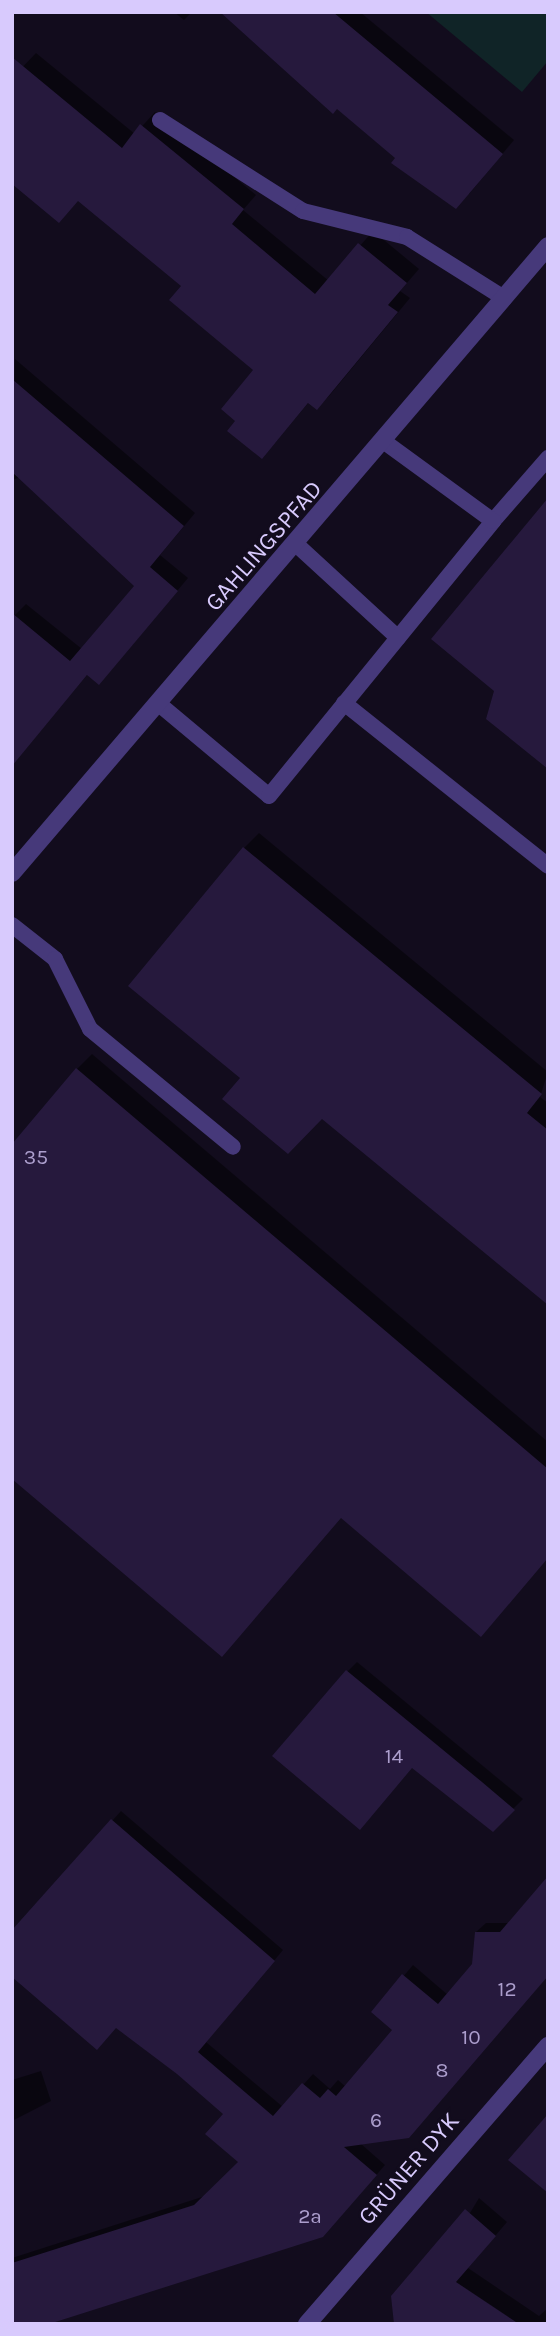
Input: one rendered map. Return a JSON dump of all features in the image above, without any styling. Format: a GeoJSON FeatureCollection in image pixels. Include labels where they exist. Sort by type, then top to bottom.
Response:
{"type":"FeatureCollection","features":[{"type":"Feature","properties":{"kind":"street","name":"GAHLINGSPFAD"},"geometry":{"type":"LineString","coordinates":[[12,873],[386,443],[548,246]]}},
{"type":"Feature","properties":{"kind":"street","name":"GRÜNER DYK"},"geometry":{"type":"LineString","coordinates":[[307,2324],[548,2046]]}},
{"type":"Feature","properties":{"kind":"lane"},"geometry":{"type":"LineString","coordinates":[[160,120],[303,211],[407,237],[504,298]]}},
{"type":"Feature","properties":{"kind":"lane"},"geometry":{"type":"LineString","coordinates":[[386,443],[493,521]]}},
{"type":"Feature","properties":{"kind":"lane"},"geometry":{"type":"LineString","coordinates":[[159,704],[269,796],[493,521],[548,458]]}},
{"type":"Feature","properties":{"kind":"lane"},"geometry":{"type":"LineString","coordinates":[[297,545],[398,638]]}},
{"type":"Feature","properties":{"kind":"lane"},"geometry":{"type":"LineString","coordinates":[[344,703],[548,866]]}},
{"type":"Feature","properties":{"kind":"lane"},"geometry":{"type":"LineString","coordinates":[[12,925],[55,959],[90,1029],[233,1147]]}},
{"type":"Feature","properties":{"kind":"green space"},"geometry":{"type":"Polygon","coordinates":[[[426,12],[548,12],[548,61],[522,92],[426,12]]]}},
{"type":"Feature","properties":{"kind":"building"},"geometry":{"type":"Polygon","coordinates":[[[220,12],[333,12],[503,154],[456,209],[391,163],[395,158],[337,109],[333,114],[220,12]]]}},
{"type":"Feature","properties":{"kind":"building"},"geometry":{"type":"Polygon","coordinates":[[[12,57],[122,148],[140,124],[244,209],[232,224],[315,294],[358,243],[407,283],[388,305],[398,312],[317,410],[308,403],[262,459],[227,431],[235,421],[221,409],[253,370],[169,300],[181,286],[78,201],[59,223],[12,184],[12,57]]]}},
{"type":"Feature","properties":{"kind":"building"},"geometry":{"type":"Polygon","coordinates":[[[12,379],[184,526],[150,567],[178,591],[99,685],[87,675],[12,766],[12,613],[70,661],[134,586],[12,472],[12,379]]]}},
{"type":"Feature","properties":{"kind":"building"},"geometry":{"type":"Polygon","coordinates":[[[548,498],[548,769],[486,719],[494,691],[431,639],[548,498]]]}},
{"type":"Feature","properties":{"kind":"building"},"geometry":{"type":"Polygon","coordinates":[[[243,847],[542,1094],[527,1113],[548,1130],[548,1305],[322,1119],[288,1154],[222,1099],[240,1078],[128,986],[243,847]]]}},
{"type":"Feature","properties":{"kind":"building"},"geometry":{"type":"Polygon","coordinates":[[[76,1068],[548,1469],[548,1558],[481,1637],[341,1518],[222,1657],[12,1479],[12,1144],[76,1068]]]}},
{"type":"Feature","properties":{"kind":"building"},"geometry":{"type":"Polygon","coordinates":[[[346,1670],[515,1810],[493,1832],[412,1768],[360,1830],[272,1756],[346,1670]]]}},
{"type":"Feature","properties":{"kind":"building"},"geometry":{"type":"Polygon","coordinates":[[[111,1819],[275,1961],[198,2052],[273,2116],[302,2083],[320,2098],[328,2089],[336,2096],[392,2030],[371,2012],[402,1974],[438,2004],[472,1964],[475,1932],[500,1932],[548,1876],[548,1976],[409,2138],[344,2147],[377,2175],[323,2237],[49,2324],[12,2324],[12,2263],[194,2205],[238,2162],[205,2134],[223,2114],[177,2074],[116,2028],[97,2050],[12,1977],[12,1930],[111,1819]]]}},
{"type":"Feature","properties":{"kind":"building"},"geometry":{"type":"Polygon","coordinates":[[[548,2114],[548,2193],[508,2160],[548,2114]]]}},
{"type":"Feature","properties":{"kind":"building"},"geometry":{"type":"Polygon","coordinates":[[[465,2209],[496,2236],[456,2282],[519,2324],[394,2324],[391,2296],[465,2209]]]}}]}
